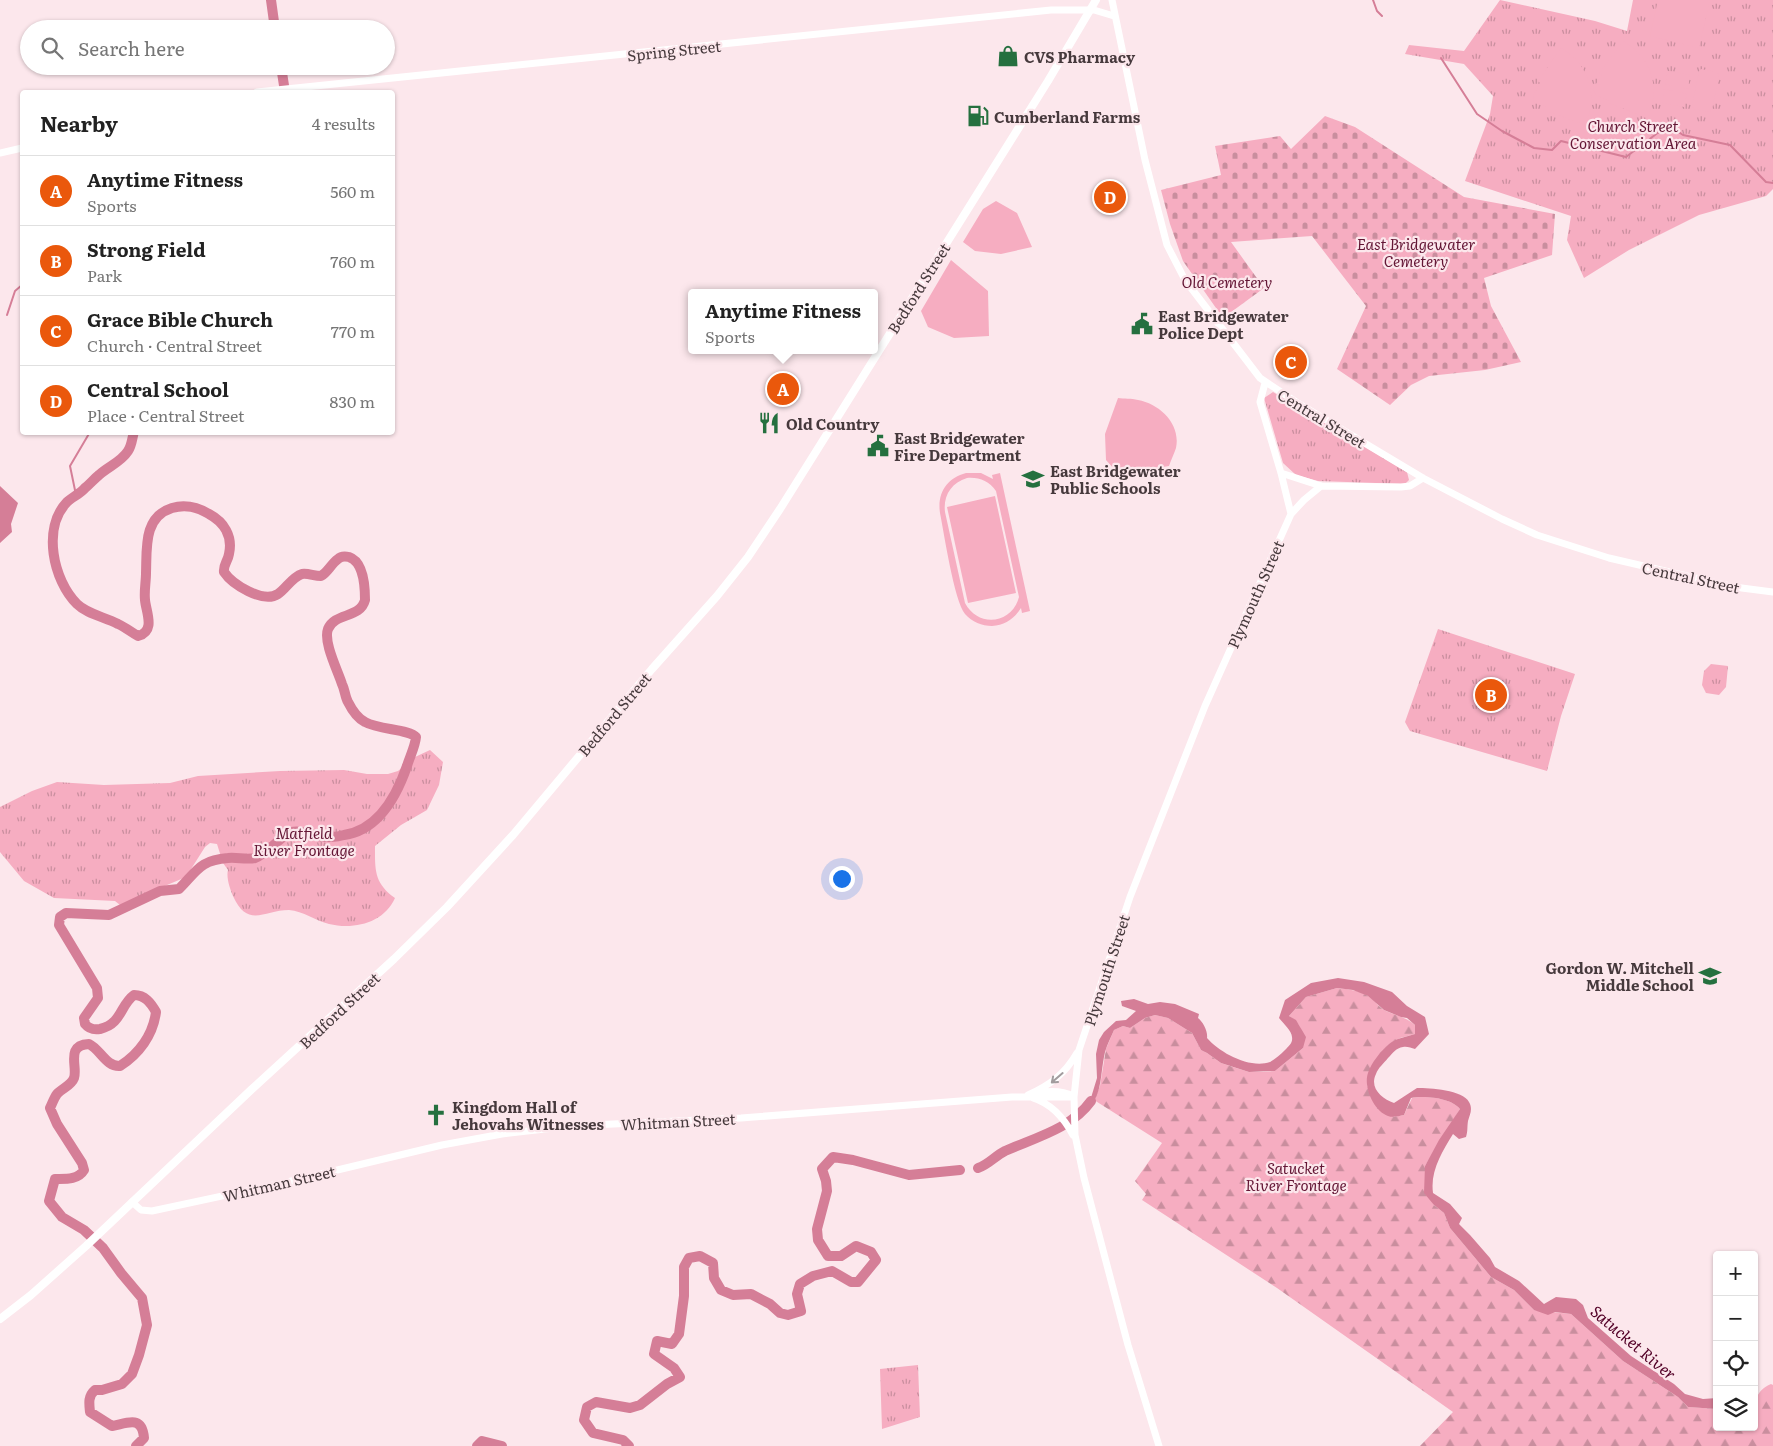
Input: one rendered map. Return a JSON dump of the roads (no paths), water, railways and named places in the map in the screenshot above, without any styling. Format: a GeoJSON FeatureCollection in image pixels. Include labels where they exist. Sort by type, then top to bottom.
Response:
{"type":"FeatureCollection","features":[{"type":"Feature","properties":{"kind":"main road","name":"Bedford Street"},"geometry":{"type":"LineString","coordinates":[[878,352],[1048,81],[1096,0]]}},
{"type":"Feature","properties":{"kind":"main road","name":"Central Street"},"geometry":{"type":"LineString","coordinates":[[1112,0],[1145,160],[1158,217],[1167,245],[1185,280],[1247,363],[1265,383],[1422,478],[1518,526],[1562,544],[1609,558],[1734,587],[1773,592]]}},
{"type":"Feature","properties":{"kind":"main road","name":"Spring Street"},"geometry":{"type":"LineString","coordinates":[[276,90],[1054,10],[1091,10],[1114,16]]}},
{"type":"Feature","properties":{"kind":"main road"},"geometry":{"type":"LineString","coordinates":[[0,154],[20,149]]}},
{"type":"Feature","properties":{"kind":"main road","name":"Bedford Street"},"geometry":{"type":"LineString","coordinates":[[0,1319],[31,1295],[86,1246],[394,959],[452,902],[512,835],[652,669],[725,586],[780,509],[877,354]]}},
{"type":"Feature","properties":{"kind":"main road"},"geometry":{"type":"LineString","coordinates":[[1265,383],[1260,402],[1291,514]]}},
{"type":"Feature","properties":{"kind":"main road"},"geometry":{"type":"LineString","coordinates":[[1281,473],[1321,486],[1400,487],[1410,486],[1422,478]]}},
{"type":"Feature","properties":{"kind":"main road","name":"Plymouth Street"},"geometry":{"type":"LineString","coordinates":[[1160,1446],[1120,1318],[1071,1124],[1079,1050],[1131,892],[1205,706],[1291,514],[1321,486]]}},
{"type":"Feature","properties":{"kind":"main road"},"geometry":{"type":"LineString","coordinates":[[1025,1096],[1044,1088],[1059,1077],[1070,1065],[1079,1050]]}},
{"type":"Feature","properties":{"kind":"main road","name":"Whitman Street"},"geometry":{"type":"LineString","coordinates":[[132,1202],[141,1210],[152,1211],[283,1183],[442,1145],[502,1134],[571,1126],[755,1117],[1025,1096],[1074,1100]]}},
{"type":"Feature","properties":{"kind":"main road"},"geometry":{"type":"LineString","coordinates":[[1025,1096],[1042,1102],[1071,1124]]}},
{"type":"Feature","properties":{"kind":"waterway"},"geometry":{"type":"LineString","coordinates":[[271,0],[274,20]]}},
{"type":"Feature","properties":{"kind":"waterway"},"geometry":{"type":"LineString","coordinates":[[1373,0],[1377,11],[1382,16]]}},
{"type":"Feature","properties":{"kind":"waterway"},"geometry":{"type":"LineString","coordinates":[[1441,58],[1477,114],[1502,131],[1534,148],[1552,150],[1561,141],[1626,157],[1668,125],[1683,135],[1730,145],[1766,182],[1773,183]]}},
{"type":"Feature","properties":{"kind":"waterway"},"geometry":{"type":"LineString","coordinates":[[282,75],[285,90]]}},
{"type":"Feature","properties":{"kind":"waterway"},"geometry":{"type":"LineString","coordinates":[[7,315],[15,291],[20,287]]}},
{"type":"Feature","properties":{"kind":"waterway"},"geometry":{"type":"LineString","coordinates":[[76,495],[70,466],[88,435]]}},
{"type":"Feature","properties":{"kind":"waterway"},"geometry":{"type":"LineString","coordinates":[[133,435],[125,455],[67,502],[59,513],[53,539],[54,554],[62,582],[77,604],[86,610],[121,625],[138,636],[144,634],[149,621],[145,600],[148,535],[151,526],[163,512],[177,507],[187,506],[200,510],[214,517],[223,525],[230,541],[224,572],[234,582],[256,595],[272,596],[278,594],[298,576],[302,574],[321,576],[339,558],[343,556],[349,557],[358,564],[361,570],[365,600],[358,610],[331,624],[327,635],[329,649],[347,700],[355,714],[365,722],[378,727],[407,732],[416,737],[403,777],[392,799],[377,819],[356,832],[327,837],[292,832],[260,856],[248,859],[228,858],[211,861],[200,867],[179,889],[160,891],[109,915],[66,913],[60,917],[59,925],[97,988],[98,998],[84,1018],[87,1026],[96,1029],[107,1027],[117,1019],[129,999],[134,995],[141,996],[147,1000],[156,1012],[152,1028],[144,1043],[133,1056],[120,1066],[111,1064],[89,1044],[77,1048],[74,1057],[74,1078],[71,1083],[57,1094],[50,1108],[57,1124],[82,1163],[84,1170],[75,1177],[55,1179],[49,1201],[62,1217],[84,1230],[103,1248],[142,1298],[147,1325],[132,1374],[122,1384],[102,1390],[95,1390],[90,1397],[89,1403],[90,1412],[112,1426],[129,1422],[137,1423],[143,1431],[144,1438],[136,1446]]}},
{"type":"Feature","properties":{"kind":"waterway","name":"Satucket River"},"geometry":{"type":"LineString","coordinates":[[978,1168],[1005,1151],[1063,1126],[1083,1111],[1091,1101]]}},
{"type":"Feature","properties":{"kind":"waterway","name":"Satucket River"},"geometry":{"type":"LineString","coordinates":[[629,1446],[623,1440],[593,1433],[584,1420],[587,1407],[596,1402],[630,1408],[640,1405],[667,1384],[680,1377],[674,1368],[654,1354],[657,1341],[672,1344],[679,1334],[684,1296],[684,1267],[689,1258],[700,1256],[713,1263],[714,1278],[721,1290],[733,1295],[751,1294],[770,1304],[780,1313],[788,1315],[801,1311],[797,1294],[800,1284],[813,1276],[832,1271],[851,1282],[858,1282],[876,1260],[871,1252],[856,1246],[841,1256],[828,1256],[818,1240],[817,1229],[827,1191],[822,1169],[833,1157],[853,1160],[909,1175],[960,1170]]}},
{"type":"Feature","properties":{"kind":"waterway","name":"Satucket River"},"geometry":{"type":"LineString","coordinates":[[477,1446],[482,1441],[502,1446]]}},
{"type":"Feature","properties":{"kind":"place","name":"CVS Pharmacy"},"geometry":{"type":"Point","coordinates":[1008,56]}},
{"type":"Feature","properties":{"kind":"place","name":"Cumberland Farms"},"geometry":{"type":"Point","coordinates":[978,116]}},
{"type":"Feature","properties":{"kind":"place","name":"Central School"},"geometry":{"type":"Point","coordinates":[1110,197]}},
{"type":"Feature","properties":{"kind":"place","name":"East Bridgewater Police Dept"},"geometry":{"type":"Point","coordinates":[1142,324]}},
{"type":"Feature","properties":{"kind":"place","name":"Grace Bible Church"},"geometry":{"type":"Point","coordinates":[1291,362]}},
{"type":"Feature","properties":{"kind":"place","name":"Anytime Fitness"},"geometry":{"type":"Point","coordinates":[783,389]}},
{"type":"Feature","properties":{"kind":"place","name":"Old Country"},"geometry":{"type":"Point","coordinates":[769,423]}},
{"type":"Feature","properties":{"kind":"place","name":"East Bridgewater Fire Department"},"geometry":{"type":"Point","coordinates":[878,446]}},
{"type":"Feature","properties":{"kind":"place","name":"East Bridgewater Public Schools"},"geometry":{"type":"Point","coordinates":[1033,479]}},
{"type":"Feature","properties":{"kind":"place","name":"Strong Field"},"geometry":{"type":"Point","coordinates":[1491,695]}},
{"type":"Feature","properties":{"kind":"place","name":"Gordon W. Mitchell Middle School"},"geometry":{"type":"Point","coordinates":[1710,976]}},
{"type":"Feature","properties":{"kind":"place","name":"Kingdom Hall of Jehovahs Witnesses"},"geometry":{"type":"Point","coordinates":[436,1115]}},
{"type":"Feature","properties":{"kind":"park label","name":"Church Street Conservation Area"},"geometry":{"type":"Point","coordinates":[1633,134]}},
{"type":"Feature","properties":{"kind":"park label","name":"East Bridgewater Cemetery"},"geometry":{"type":"Point","coordinates":[1416,252]}},
{"type":"Feature","properties":{"kind":"park label","name":"Old Cemetery"},"geometry":{"type":"Point","coordinates":[1227,281]}},
{"type":"Feature","properties":{"kind":"park label","name":"Matfield River Frontage"},"geometry":{"type":"Point","coordinates":[304,840]}},
{"type":"Feature","properties":{"kind":"park label","name":"Satucket River Frontage"},"geometry":{"type":"Point","coordinates":[1296,1176]}}]}
